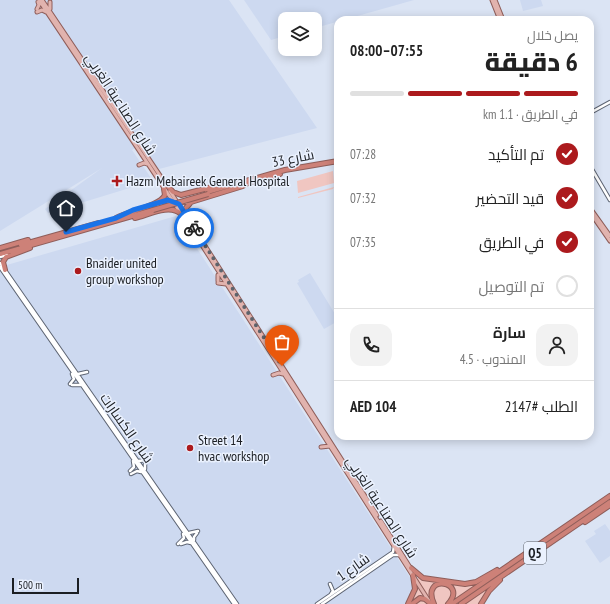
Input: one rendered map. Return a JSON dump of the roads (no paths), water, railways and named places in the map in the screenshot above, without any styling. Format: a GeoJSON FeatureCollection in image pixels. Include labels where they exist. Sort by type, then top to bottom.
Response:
{"type":"FeatureCollection","features":[{"type":"Feature","properties":{"kind":"highway","name":"شارع 33"},"geometry":{"type":"LineString","coordinates":[[207,193],[261,176],[304,166],[334,163]]}},
{"type":"Feature","properties":{"kind":"highway","name":"شارع 33"},"geometry":{"type":"LineString","coordinates":[[207,193],[302,169],[334,164]]}},
{"type":"Feature","properties":{"kind":"highway"},"geometry":{"type":"LineString","coordinates":[[164,182],[176,194],[181,195],[261,176]]}},
{"type":"Feature","properties":{"kind":"highway"},"geometry":{"type":"LineString","coordinates":[[187,217],[187,206],[196,200],[253,181]]}},
{"type":"Feature","properties":{"kind":"highway"},"geometry":{"type":"LineString","coordinates":[[116,218],[131,211],[158,202],[164,198],[164,189]]}},
{"type":"Feature","properties":{"kind":"highway"},"geometry":{"type":"LineString","coordinates":[[2,269],[4,260],[12,254],[53,238],[116,218],[207,193]]}},
{"type":"Feature","properties":{"kind":"highway"},"geometry":{"type":"LineString","coordinates":[[0,251],[111,222],[153,208]]}},
{"type":"Feature","properties":{"kind":"highway"},"geometry":{"type":"LineString","coordinates":[[111,222],[174,209],[181,214]]}},
{"type":"Feature","properties":{"kind":"highway"},"geometry":{"type":"LineString","coordinates":[[0,251],[53,238]]}},
{"type":"Feature","properties":{"kind":"highway","name":"Q5"},"geometry":{"type":"LineString","coordinates":[[452,604],[610,496]]}},
{"type":"Feature","properties":{"kind":"highway","name":"Q5"},"geometry":{"type":"LineString","coordinates":[[461,604],[610,502]]}},
{"type":"Feature","properties":{"kind":"highway"},"geometry":{"type":"LineString","coordinates":[[576,525],[610,505]]}},
{"type":"Feature","properties":{"kind":"highway"},"geometry":{"type":"LineString","coordinates":[[466,604],[610,505]]}},
{"type":"Feature","properties":{"kind":"highway"},"geometry":{"type":"LineString","coordinates":[[448,604],[498,570],[534,548]]}},
{"type":"Feature","properties":{"kind":"highway"},"geometry":{"type":"LineString","coordinates":[[411,568],[419,576],[426,579],[444,580],[464,584],[476,582],[498,570]]}},
{"type":"Feature","properties":{"kind":"highway"},"geometry":{"type":"LineString","coordinates":[[408,604],[415,589],[413,575]]}},
{"type":"Feature","properties":{"kind":"highway"},"geometry":{"type":"LineString","coordinates":[[481,604],[489,591],[500,580]]}},
{"type":"Feature","properties":{"kind":"highway"},"geometry":{"type":"LineString","coordinates":[[432,604],[432,590],[436,585],[441,583],[448,585],[453,591],[452,599],[448,604]]}},
{"type":"Feature","properties":{"kind":"highway"},"geometry":{"type":"LineString","coordinates":[[412,604],[415,600],[420,598],[425,599],[432,604]]}},
{"type":"Feature","properties":{"kind":"main road"},"geometry":{"type":"LineString","coordinates":[[38,0],[39,4],[37,10],[43,10],[51,16]]}},
{"type":"Feature","properties":{"kind":"main road","name":"شارع الصناعية الغربي"},"geometry":{"type":"LineString","coordinates":[[38,0],[51,16],[145,160],[159,174],[181,214],[215,268],[432,604]]}},
{"type":"Feature","properties":{"kind":"main road"},"geometry":{"type":"LineString","coordinates":[[43,0],[49,1],[51,16]]}},
{"type":"Feature","properties":{"kind":"main road","name":"شارع الصناعية الغربي"},"geometry":{"type":"LineString","coordinates":[[43,0],[51,16],[164,189],[187,217],[411,568],[432,604]]}},
{"type":"Feature","properties":{"kind":"main road"},"geometry":{"type":"LineString","coordinates":[[492,0],[499,16]]}},
{"type":"Feature","properties":{"kind":"main road"},"geometry":{"type":"LineString","coordinates":[[495,0],[500,16]]}},
{"type":"Feature","properties":{"kind":"main road"},"geometry":{"type":"LineString","coordinates":[[145,160],[144,163],[149,165]]}},
{"type":"Feature","properties":{"kind":"main road"},"geometry":{"type":"LineString","coordinates":[[167,210],[173,206],[179,197],[192,193]]}},
{"type":"Feature","properties":{"kind":"main road"},"geometry":{"type":"LineString","coordinates":[[158,202],[168,200],[183,204],[196,200]]}},
{"type":"Feature","properties":{"kind":"main road"},"geometry":{"type":"LineString","coordinates":[[594,214],[610,236]]}},
{"type":"Feature","properties":{"kind":"main road"},"geometry":{"type":"LineString","coordinates":[[594,218],[610,241]]}},
{"type":"Feature","properties":{"kind":"main road"},"geometry":{"type":"LineString","coordinates":[[194,238],[200,242]]}},
{"type":"Feature","properties":{"kind":"main road"},"geometry":{"type":"LineString","coordinates":[[215,268],[219,277],[218,282],[227,285]]}},
{"type":"Feature","properties":{"kind":"main road"},"geometry":{"type":"LineString","coordinates":[[255,333],[260,338]]}},
{"type":"Feature","properties":{"kind":"main road"},"geometry":{"type":"LineString","coordinates":[[273,358],[276,371]]}},
{"type":"Feature","properties":{"kind":"main road"},"geometry":{"type":"LineString","coordinates":[[273,375],[280,373],[284,375]]}},
{"type":"Feature","properties":{"kind":"main road"},"geometry":{"type":"LineString","coordinates":[[323,435],[323,443]]}},
{"type":"Feature","properties":{"kind":"main road"},"geometry":{"type":"LineString","coordinates":[[321,447],[330,446]]}},
{"type":"Feature","properties":{"kind":"street"},"geometry":{"type":"LineString","coordinates":[[594,111],[610,102]]}},
{"type":"Feature","properties":{"kind":"street"},"geometry":{"type":"LineString","coordinates":[[594,173],[610,200]]}},
{"type":"Feature","properties":{"kind":"street"},"geometry":{"type":"LineString","coordinates":[[0,251],[12,254]]}},
{"type":"Feature","properties":{"kind":"street","name":"شارع الكسارات"},"geometry":{"type":"LineString","coordinates":[[0,263],[2,269],[20,296],[175,513],[237,604]]}},
{"type":"Feature","properties":{"kind":"street","name":"شارع الكسارات"},"geometry":{"type":"LineString","coordinates":[[2,269],[20,292],[99,412],[234,604]]}},
{"type":"Feature","properties":{"kind":"street"},"geometry":{"type":"LineString","coordinates":[[20,292],[25,295]]}},
{"type":"Feature","properties":{"kind":"street"},"geometry":{"type":"LineString","coordinates":[[20,296],[22,303]]}},
{"type":"Feature","properties":{"kind":"street"},"geometry":{"type":"LineString","coordinates":[[54,336],[55,345]]}},
{"type":"Feature","properties":{"kind":"street"},"geometry":{"type":"LineString","coordinates":[[49,341],[55,345]]}},
{"type":"Feature","properties":{"kind":"street"},"geometry":{"type":"LineString","coordinates":[[71,370],[74,379],[71,385],[81,385]]}},
{"type":"Feature","properties":{"kind":"street"},"geometry":{"type":"LineString","coordinates":[[76,373],[80,375],[87,372]]}},
{"type":"Feature","properties":{"kind":"street"},"geometry":{"type":"LineString","coordinates":[[99,412],[103,419]]}},
{"type":"Feature","properties":{"kind":"street"},"geometry":{"type":"LineString","coordinates":[[105,414],[109,417]]}},
{"type":"Feature","properties":{"kind":"street"},"geometry":{"type":"LineString","coordinates":[[108,427],[115,433]]}},
{"type":"Feature","properties":{"kind":"street"},"geometry":{"type":"LineString","coordinates":[[131,457],[134,465],[130,472],[142,472]]}},
{"type":"Feature","properties":{"kind":"street"},"geometry":{"type":"LineString","coordinates":[[136,460],[140,462],[147,460]]}},
{"type":"Feature","properties":{"kind":"street"},"geometry":{"type":"LineString","coordinates":[[145,464],[144,467],[149,477]]}},
{"type":"Feature","properties":{"kind":"street"},"geometry":{"type":"LineString","coordinates":[[161,500],[164,508]]}},
{"type":"Feature","properties":{"kind":"street"},"geometry":{"type":"LineString","coordinates":[[180,527],[184,537],[180,544],[187,542],[192,543]]}},
{"type":"Feature","properties":{"kind":"street"},"geometry":{"type":"LineString","coordinates":[[187,531],[190,533],[197,532],[194,538],[196,545]]}},
{"type":"Feature","properties":{"kind":"street"},"geometry":{"type":"LineString","coordinates":[[393,544],[394,553],[401,556]]}},
{"type":"Feature","properties":{"kind":"street","name":"شارع 1"},"geometry":{"type":"LineString","coordinates":[[317,604],[394,553]]}},
{"type":"Feature","properties":{"kind":"street","name":"شارع 1"},"geometry":{"type":"LineString","coordinates":[[322,604],[394,553]]}},
{"type":"Feature","properties":{"kind":"street"},"geometry":{"type":"LineString","coordinates":[[208,566],[210,572]]}},
{"type":"Feature","properties":{"kind":"street"},"geometry":{"type":"LineString","coordinates":[[214,571],[220,576]]}},
{"type":"Feature","properties":{"kind":"street"},"geometry":{"type":"LineString","coordinates":[[329,596],[333,591],[330,584]]}},
{"type":"Feature","properties":{"kind":"street"},"geometry":{"type":"LineString","coordinates":[[335,588],[347,584]]}},
{"type":"Feature","properties":{"kind":"place","name":"Hazm Mebaireek General Hospital"},"geometry":{"type":"Point","coordinates":[117,181]}},
{"type":"Feature","properties":{"kind":"place","name":"Bnaider united group workshop"},"geometry":{"type":"Point","coordinates":[78,271]}},
{"type":"Feature","properties":{"kind":"place","name":"Street 14 hvac workshop"},"geometry":{"type":"Point","coordinates":[190,448]}}]}
